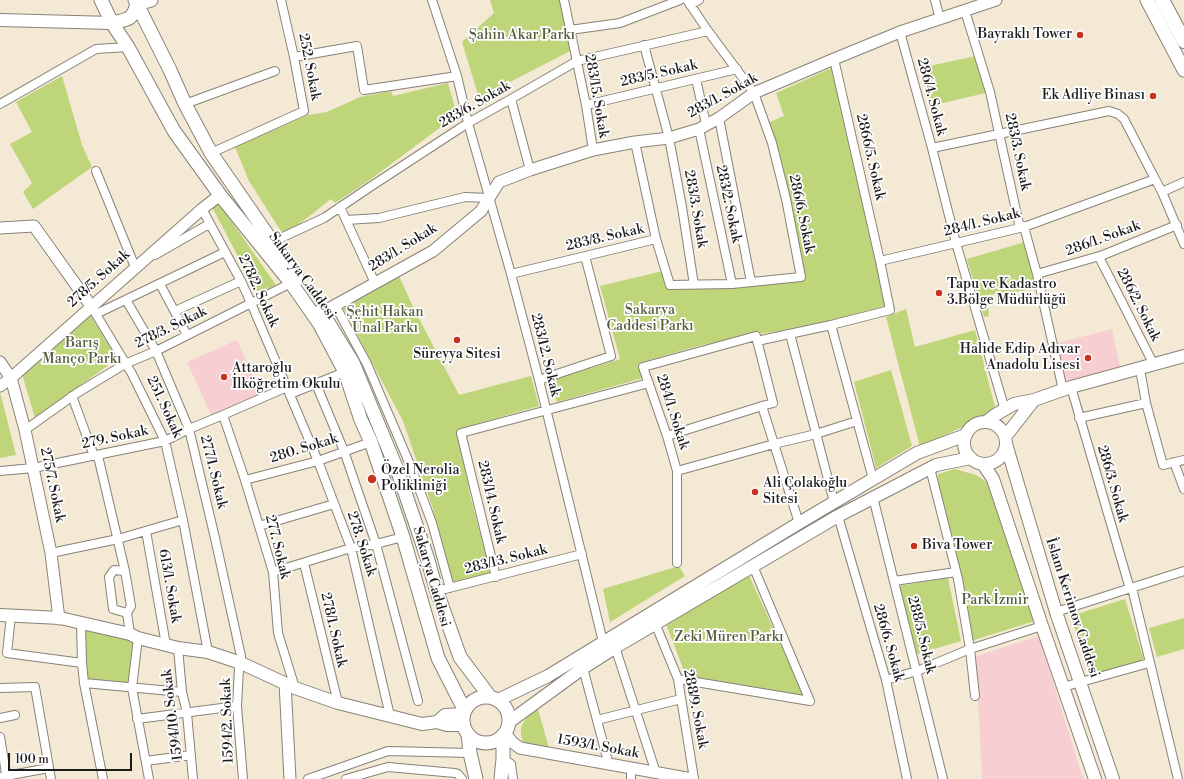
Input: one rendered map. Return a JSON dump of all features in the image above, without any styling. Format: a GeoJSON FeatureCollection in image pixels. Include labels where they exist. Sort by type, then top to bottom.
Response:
{"type":"FeatureCollection","features":[{"type":"Feature","properties":{"kind":"highway"},"geometry":{"type":"LineString","coordinates":[[1162,0],[1184,41]]}},
{"type":"Feature","properties":{"kind":"main road","name":"Sakarya Caddesi"},"geometry":{"type":"LineString","coordinates":[[102,0],[112,23],[128,47],[174,132],[220,195],[291,283],[319,323],[345,372],[403,536],[438,658],[465,721]]}},
{"type":"Feature","properties":{"kind":"main road"},"geometry":{"type":"LineString","coordinates":[[0,20],[112,23],[127,20],[131,17],[134,14],[136,2],[151,0]]}},
{"type":"Feature","properties":{"kind":"main road"},"geometry":{"type":"LineString","coordinates":[[1147,0],[1184,70]]}},
{"type":"Feature","properties":{"kind":"main road","name":"Sakarya Caddesi"},"geometry":{"type":"LineString","coordinates":[[136,2],[170,70],[185,104],[211,153],[322,312],[353,363],[398,472],[460,657],[494,698]]}},
{"type":"Feature","properties":{"kind":"main road"},"geometry":{"type":"LineString","coordinates":[[986,422],[998,427],[1002,431],[1006,441],[1005,451],[1002,457],[990,464],[976,462],[970,458],[965,447],[966,435],[971,428],[978,424],[986,422],[1014,404],[1034,400],[1067,388],[1184,356]]}},
{"type":"Feature","properties":{"kind":"main road"},"geometry":{"type":"LineString","coordinates":[[1006,441],[1034,400]]}},
{"type":"Feature","properties":{"kind":"main road"},"geometry":{"type":"LineString","coordinates":[[476,779],[465,721],[471,702],[480,698],[494,698],[548,676],[917,453],[966,435]]}},
{"type":"Feature","properties":{"kind":"main road","name":"İslam Kerimov Caddesi"},"geometry":{"type":"LineString","coordinates":[[1006,441],[1056,612],[1114,779]]}},
{"type":"Feature","properties":{"kind":"main road"},"geometry":{"type":"LineString","coordinates":[[465,721],[472,738],[482,742],[493,741],[583,668],[655,623],[873,497],[936,465],[970,458]]}},
{"type":"Feature","properties":{"kind":"main road"},"geometry":{"type":"LineString","coordinates":[[983,464],[993,479],[1042,626],[1096,779]]}},
{"type":"Feature","properties":{"kind":"main road"},"geometry":{"type":"LineString","coordinates":[[834,502],[838,516]]}},
{"type":"Feature","properties":{"kind":"main road"},"geometry":{"type":"LineString","coordinates":[[5,615],[81,622],[172,646],[208,652],[242,663],[290,685],[338,703],[422,724],[438,722],[445,715],[465,721]]}},
{"type":"Feature","properties":{"kind":"main road"},"geometry":{"type":"LineString","coordinates":[[494,698],[506,708],[508,714],[501,779]]}},
{"type":"Feature","properties":{"kind":"street","name":"252. Sokak"},"geometry":{"type":"LineString","coordinates":[[211,153],[304,111],[281,0]]}},
{"type":"Feature","properties":{"kind":"street","name":"283/12. Sokak"},"geometry":{"type":"LineString","coordinates":[[432,0],[457,76],[468,123],[511,274],[539,380],[603,642]]}},
{"type":"Feature","properties":{"kind":"street","name":"283/15. Sokak"},"geometry":{"type":"LineString","coordinates":[[564,0],[586,104],[593,150]]}},
{"type":"Feature","properties":{"kind":"street"},"geometry":{"type":"LineString","coordinates":[[570,30],[620,23],[680,0]]}},
{"type":"Feature","properties":{"kind":"street"},"geometry":{"type":"LineString","coordinates":[[689,2],[699,0]]}},
{"type":"Feature","properties":{"kind":"street"},"geometry":{"type":"LineString","coordinates":[[934,0],[940,19]]}},
{"type":"Feature","properties":{"kind":"street","name":"283/1. Sokak"},"geometry":{"type":"LineString","coordinates":[[322,312],[432,251],[481,211],[499,182],[530,170],[593,150],[635,142],[670,138],[702,127],[719,118],[754,93],[900,32],[996,0]]}},
{"type":"Feature","properties":{"kind":"street","name":"286/6. Sokak"},"geometry":{"type":"LineString","coordinates":[[656,239],[670,285],[732,284],[801,277],[786,199],[772,143],[754,93],[708,31],[689,2]]}},
{"type":"Feature","properties":{"kind":"street","name":"283/3. Sokak"},"geometry":{"type":"LineString","coordinates":[[965,11],[990,92],[1019,224],[1024,227],[1067,388]]}},
{"type":"Feature","properties":{"kind":"street","name":"283/6. Sokak"},"geometry":{"type":"LineString","coordinates":[[272,242],[324,218],[468,123],[577,61],[708,31]]}},
{"type":"Feature","properties":{"kind":"street","name":"286/4. Sokak"},"geometry":{"type":"LineString","coordinates":[[900,32],[932,148],[1109,111],[1118,114],[1124,120],[1155,178]]}},
{"type":"Feature","properties":{"kind":"street","name":"283/3. Sokak"},"geometry":{"type":"LineString","coordinates":[[644,45],[670,138],[694,285]]}},
{"type":"Feature","properties":{"kind":"street"},"geometry":{"type":"LineString","coordinates":[[294,57],[357,46],[364,90],[457,76]]}},
{"type":"Feature","properties":{"kind":"street"},"geometry":{"type":"LineString","coordinates":[[0,104],[96,50],[128,47]]}},
{"type":"Feature","properties":{"kind":"street","name":"2866/5. Sokak"},"geometry":{"type":"LineString","coordinates":[[834,59],[880,262]]}},
{"type":"Feature","properties":{"kind":"street","name":"283/5. Sokak"},"geometry":{"type":"LineString","coordinates":[[586,104],[737,69]]}},
{"type":"Feature","properties":{"kind":"street"},"geometry":{"type":"LineString","coordinates":[[185,104],[275,70]]}},
{"type":"Feature","properties":{"kind":"street","name":"283/2. Sokak"},"geometry":{"type":"LineString","coordinates":[[696,79],[702,127],[732,284]]}},
{"type":"Feature","properties":{"kind":"street"},"geometry":{"type":"LineString","coordinates":[[511,99],[530,170]]}},
{"type":"Feature","properties":{"kind":"street"},"geometry":{"type":"LineString","coordinates":[[719,118],[751,282]]}},
{"type":"Feature","properties":{"kind":"street","name":"283/8. Sokak"},"geometry":{"type":"LineString","coordinates":[[511,274],[656,239],[635,142]]}},
{"type":"Feature","properties":{"kind":"street"},"geometry":{"type":"LineString","coordinates":[[932,148],[956,243],[1005,410]]}},
{"type":"Feature","properties":{"kind":"street"},"geometry":{"type":"LineString","coordinates":[[96,171],[135,267],[209,224]]}},
{"type":"Feature","properties":{"kind":"street"},"geometry":{"type":"LineString","coordinates":[[1155,178],[1177,225],[1184,244]]}},
{"type":"Feature","properties":{"kind":"street","name":"284/1. Sokak"},"geometry":{"type":"LineString","coordinates":[[880,262],[1024,227],[1155,178]]}},
{"type":"Feature","properties":{"kind":"street"},"geometry":{"type":"LineString","coordinates":[[1162,192],[1184,182]]}},
{"type":"Feature","properties":{"kind":"street","name":"278/5. Sokak"},"geometry":{"type":"LineString","coordinates":[[0,386],[94,310],[135,267],[220,195]]}},
{"type":"Feature","properties":{"kind":"street","name":"283/1. Sokak"},"geometry":{"type":"LineString","coordinates":[[346,220],[379,218],[465,197],[489,198]]}},
{"type":"Feature","properties":{"kind":"street"},"geometry":{"type":"LineString","coordinates":[[340,207],[375,283]]}},
{"type":"Feature","properties":{"kind":"street","name":"278/2. Sokak"},"geometry":{"type":"LineString","coordinates":[[202,209],[241,281],[289,390]]}},
{"type":"Feature","properties":{"kind":"street","name":"286/1. Sokak"},"geometry":{"type":"LineString","coordinates":[[1037,274],[1099,257],[1177,225]]}},
{"type":"Feature","properties":{"kind":"street","name":"251. Sokak"},"geometry":{"type":"LineString","coordinates":[[0,228],[34,226],[94,310],[132,374],[165,441],[184,520],[208,652]]}},
{"type":"Feature","properties":{"kind":"street","name":"278/5. Sokak"},"geometry":{"type":"LineString","coordinates":[[94,310],[126,300],[225,252]]}},
{"type":"Feature","properties":{"kind":"street"},"geometry":{"type":"LineString","coordinates":[[539,380],[611,356],[585,256]]}},
{"type":"Feature","properties":{"kind":"street","name":"286/2. Sokak"},"geometry":{"type":"LineString","coordinates":[[1099,257],[1154,365]]}},
{"type":"Feature","properties":{"kind":"street"},"geometry":{"type":"LineString","coordinates":[[667,436],[773,403],[757,342],[890,310],[880,262]]}},
{"type":"Feature","properties":{"kind":"street"},"geometry":{"type":"LineString","coordinates":[[175,311],[241,281]]}},
{"type":"Feature","properties":{"kind":"street","name":"278/3. Sokak"},"geometry":{"type":"LineString","coordinates":[[25,430],[72,396],[125,364],[156,351],[291,283]]}},
{"type":"Feature","properties":{"kind":"street"},"geometry":{"type":"LineString","coordinates":[[160,284],[188,335]]}},
{"type":"Feature","properties":{"kind":"street","name":"277/1. Sokak"},"geometry":{"type":"LineString","coordinates":[[126,300],[156,351],[189,428],[217,545],[242,663]]}},
{"type":"Feature","properties":{"kind":"street"},"geometry":{"type":"LineString","coordinates":[[335,305],[367,364],[411,467],[432,523],[450,588]]}},
{"type":"Feature","properties":{"kind":"street"},"geometry":{"type":"LineString","coordinates":[[831,325],[873,479]]}},
{"type":"Feature","properties":{"kind":"street"},"geometry":{"type":"LineString","coordinates":[[790,334],[834,502]]}},
{"type":"Feature","properties":{"kind":"street","name":"284/1. Sokak"},"geometry":{"type":"LineString","coordinates":[[677,563],[677,471],[644,367],[756,336],[757,342]]}},
{"type":"Feature","properties":{"kind":"street","name":"275/7. Sokak"},"geometry":{"type":"LineString","coordinates":[[0,362],[11,378],[25,430],[51,553],[60,619]]}},
{"type":"Feature","properties":{"kind":"street"},"geometry":{"type":"LineString","coordinates":[[1140,369],[1146,403],[1162,465],[1184,460]]}},
{"type":"Feature","properties":{"kind":"street","name":"279. Sokak"},"geometry":{"type":"LineString","coordinates":[[0,471],[33,468],[165,441],[189,428],[289,390],[316,384],[345,372]]}},
{"type":"Feature","properties":{"kind":"street"},"geometry":{"type":"LineString","coordinates":[[546,410],[649,383]]}},
{"type":"Feature","properties":{"kind":"street"},"geometry":{"type":"LineString","coordinates":[[316,384],[344,451],[376,544],[418,701]]}},
{"type":"Feature","properties":{"kind":"street","name":"286/3. Sokak"},"geometry":{"type":"LineString","coordinates":[[1067,388],[1079,418],[1131,589],[1178,779]]}},
{"type":"Feature","properties":{"kind":"street","name":"278. Sokak"},"geometry":{"type":"LineString","coordinates":[[289,390],[318,460],[351,548],[390,716]]}},
{"type":"Feature","properties":{"kind":"street"},"geometry":{"type":"LineString","coordinates":[[72,396],[96,456],[125,571],[131,606],[127,613],[134,636],[132,688],[149,779]]}},
{"type":"Feature","properties":{"kind":"street"},"geometry":{"type":"LineString","coordinates":[[1079,418],[1146,403]]}},
{"type":"Feature","properties":{"kind":"street"},"geometry":{"type":"LineString","coordinates":[[762,406],[799,523]]}},
{"type":"Feature","properties":{"kind":"street","name":"283/14. Sokak"},"geometry":{"type":"LineString","coordinates":[[496,577],[462,433],[546,410]]}},
{"type":"Feature","properties":{"kind":"street","name":"277. Sokak"},"geometry":{"type":"LineString","coordinates":[[223,415],[245,480],[273,572],[278,633],[290,685]]}},
{"type":"Feature","properties":{"kind":"street"},"geometry":{"type":"LineString","coordinates":[[677,471],[816,434],[857,421]]}},
{"type":"Feature","properties":{"kind":"street","name":"280. Sokak"},"geometry":{"type":"LineString","coordinates":[[245,480],[318,460],[371,442]]}},
{"type":"Feature","properties":{"kind":"street"},"geometry":{"type":"LineString","coordinates":[[1174,462],[1184,489]]}},
{"type":"Feature","properties":{"kind":"street"},"geometry":{"type":"LineString","coordinates":[[930,468],[956,572],[970,649],[975,696]]}},
{"type":"Feature","properties":{"kind":"street","name":"288/5. Sokak"},"geometry":{"type":"LineString","coordinates":[[873,497],[943,779]]}},
{"type":"Feature","properties":{"kind":"street"},"geometry":{"type":"LineString","coordinates":[[259,526],[334,504]]}},
{"type":"Feature","properties":{"kind":"street","name":"286/6. Sokak"},"geometry":{"type":"LineString","coordinates":[[838,516],[886,680],[907,779]]}},
{"type":"Feature","properties":{"kind":"street"},"geometry":{"type":"LineString","coordinates":[[51,553],[118,539],[184,520]]}},
{"type":"Feature","properties":{"kind":"street","name":"613/1. Sokak"},"geometry":{"type":"LineString","coordinates":[[146,531],[172,646]]}},
{"type":"Feature","properties":{"kind":"street"},"geometry":{"type":"LineString","coordinates":[[273,572],[351,548],[376,544],[403,536]]}},
{"type":"Feature","properties":{"kind":"street","name":"283/13. Sokak"},"geometry":{"type":"LineString","coordinates":[[437,592],[582,554]]}},
{"type":"Feature","properties":{"kind":"street","name":"278/1. Sokak"},"geometry":{"type":"LineString","coordinates":[[304,563],[338,703]]}},
{"type":"Feature","properties":{"kind":"street"},"geometry":{"type":"LineString","coordinates":[[678,679],[810,701],[753,566]]}},
{"type":"Feature","properties":{"kind":"street"},"geometry":{"type":"LineString","coordinates":[[125,571],[114,570],[109,577],[113,609],[127,613]]}},
{"type":"Feature","properties":{"kind":"street"},"geometry":{"type":"LineString","coordinates":[[1056,612],[1184,571]]}},
{"type":"Feature","properties":{"kind":"street"},"geometry":{"type":"LineString","coordinates":[[894,581],[956,572]]}},
{"type":"Feature","properties":{"kind":"street"},"geometry":{"type":"LineString","coordinates":[[5,615],[7,653],[82,663]]}},
{"type":"Feature","properties":{"kind":"street"},"geometry":{"type":"LineString","coordinates":[[81,622],[84,683],[103,779]]}},
{"type":"Feature","properties":{"kind":"street","name":"288/9. Sokak"},"geometry":{"type":"LineString","coordinates":[[655,623],[678,679],[693,779]]}},
{"type":"Feature","properties":{"kind":"street"},"geometry":{"type":"LineString","coordinates":[[886,680],[916,671],[970,649],[1042,626]]}},
{"type":"Feature","properties":{"kind":"street","name":"1594/10. Sokak"},"geometry":{"type":"LineString","coordinates":[[172,646],[187,713],[193,779]]}},
{"type":"Feature","properties":{"kind":"street"},"geometry":{"type":"LineString","coordinates":[[615,647],[656,773]]}},
{"type":"Feature","properties":{"kind":"street","name":"1594/2. Sokak"},"geometry":{"type":"LineString","coordinates":[[242,663],[239,668],[237,706],[243,779]]}},
{"type":"Feature","properties":{"kind":"street"},"geometry":{"type":"LineString","coordinates":[[1063,686],[1149,663]]}},
{"type":"Feature","properties":{"kind":"street"},"geometry":{"type":"LineString","coordinates":[[583,668],[609,765]]}},
{"type":"Feature","properties":{"kind":"street"},"geometry":{"type":"LineString","coordinates":[[84,683],[182,692]]}},
{"type":"Feature","properties":{"kind":"street"},"geometry":{"type":"LineString","coordinates":[[290,685],[290,779]]}},
{"type":"Feature","properties":{"kind":"street"},"geometry":{"type":"LineString","coordinates":[[0,688],[35,687],[51,779]]}},
{"type":"Feature","properties":{"kind":"street"},"geometry":{"type":"LineString","coordinates":[[597,720],[681,699]]}},
{"type":"Feature","properties":{"kind":"street"},"geometry":{"type":"LineString","coordinates":[[137,719],[237,706]]}},
{"type":"Feature","properties":{"kind":"street"},"geometry":{"type":"LineString","coordinates":[[0,718],[15,715]]}},
{"type":"Feature","properties":{"kind":"street","name":"1593/1. Sokak"},"geometry":{"type":"LineString","coordinates":[[506,730],[512,742],[520,748],[609,765],[631,774],[656,773],[693,779]]}},
{"type":"Feature","properties":{"kind":"street"},"geometry":{"type":"LineString","coordinates":[[0,737],[5,777],[49,768]]}},
{"type":"Feature","properties":{"kind":"street"},"geometry":{"type":"LineString","coordinates":[[308,779],[388,751],[470,753]]}},
{"type":"Feature","properties":{"kind":"street"},"geometry":{"type":"LineString","coordinates":[[146,761],[191,755]]}},
{"type":"Feature","properties":{"kind":"street"},"geometry":{"type":"LineString","coordinates":[[503,759],[511,764],[513,779]]}},
{"type":"Feature","properties":{"kind":"street"},"geometry":{"type":"LineString","coordinates":[[346,779],[365,776],[388,767],[455,773],[460,775],[462,779]]}},
{"type":"Feature","properties":{"kind":"shaded area","name":"Halide Edip Adıvar Anadolu Lisesi"},"geometry":{"type":"Polygon","coordinates":[[[1112,329],[1121,372],[1064,385],[1054,344],[1112,329]]]}},
{"type":"Feature","properties":{"kind":"shaded area","name":"Attaroğlu İlköğretim Okulu"},"geometry":{"type":"Polygon","coordinates":[[[237,340],[261,393],[211,415],[187,362],[237,340]]]}},
{"type":"Feature","properties":{"kind":"shaded area"},"geometry":{"type":"Polygon","coordinates":[[[1039,636],[1083,779],[982,779],[976,656],[1039,636]]]}},
{"type":"Feature","properties":{"kind":"green space","name":"Şahin Akar Parkı"},"geometry":{"type":"Polygon","coordinates":[[[490,0],[564,0],[574,49],[479,98],[462,42],[494,13],[490,0]]]}},
{"type":"Feature","properties":{"kind":"green space"},"geometry":{"type":"Polygon","coordinates":[[[976,56],[990,92],[930,106],[920,68],[976,56]]]}},
{"type":"Feature","properties":{"kind":"green space","name":"Sakarya Caddesi Parkı"},"geometry":{"type":"Polygon","coordinates":[[[836,66],[888,305],[827,322],[750,335],[698,346],[639,363],[643,378],[557,402],[550,381],[620,359],[600,286],[663,271],[670,285],[804,280],[789,196],[768,123],[784,116],[776,93],[836,66]]]}},
{"type":"Feature","properties":{"kind":"green space"},"geometry":{"type":"Polygon","coordinates":[[[62,76],[82,145],[92,167],[33,209],[23,192],[32,183],[10,144],[32,132],[16,102],[62,76]]]}},
{"type":"Feature","properties":{"kind":"green space"},"geometry":{"type":"Polygon","coordinates":[[[448,83],[457,115],[367,182],[335,203],[331,199],[284,236],[249,181],[235,147],[308,115],[327,112],[360,97],[391,91],[393,96],[448,83]]]}},
{"type":"Feature","properties":{"kind":"green space"},"geometry":{"type":"Polygon","coordinates":[[[216,199],[276,285],[257,293],[210,203],[216,199]]]}},
{"type":"Feature","properties":{"kind":"green space"},"geometry":{"type":"Polygon","coordinates":[[[1025,242],[1038,289],[987,295],[989,316],[984,317],[967,259],[1025,242]]]}},
{"type":"Feature","properties":{"kind":"green space","name":"Şehit Hakan Ünal Parkı"},"geometry":{"type":"Polygon","coordinates":[[[399,276],[415,311],[459,395],[531,376],[539,406],[458,429],[470,495],[491,574],[451,583],[433,509],[403,421],[343,308],[399,276]]]}},
{"type":"Feature","properties":{"kind":"green space"},"geometry":{"type":"Polygon","coordinates":[[[906,309],[915,347],[975,330],[996,411],[920,447],[886,317],[906,309]]]}},
{"type":"Feature","properties":{"kind":"green space","name":"Barış Manço Parkı"},"geometry":{"type":"Polygon","coordinates":[[[88,311],[117,359],[35,418],[22,374],[88,311]]]}},
{"type":"Feature","properties":{"kind":"green space"},"geometry":{"type":"Polygon","coordinates":[[[891,370],[912,446],[876,468],[854,382],[891,370]]]}},
{"type":"Feature","properties":{"kind":"green space"},"geometry":{"type":"Polygon","coordinates":[[[0,392],[16,455],[0,458],[0,392]]]}},
{"type":"Feature","properties":{"kind":"green space","name":"Park İzmir"},"geometry":{"type":"Polygon","coordinates":[[[955,469],[976,475],[989,484],[1035,621],[971,641],[958,566],[938,480],[938,474],[955,469]]]}},
{"type":"Feature","properties":{"kind":"green space"},"geometry":{"type":"Polygon","coordinates":[[[679,566],[685,576],[610,622],[603,589],[679,566]]]}},
{"type":"Feature","properties":{"kind":"green space","name":"Zeki Müren Parkı"},"geometry":{"type":"Polygon","coordinates":[[[749,575],[804,696],[686,676],[666,624],[749,575]]]}},
{"type":"Feature","properties":{"kind":"green space"},"geometry":{"type":"Polygon","coordinates":[[[948,578],[961,641],[914,655],[898,586],[948,578]]]}},
{"type":"Feature","properties":{"kind":"green space"},"geometry":{"type":"Polygon","coordinates":[[[1125,599],[1144,660],[1090,677],[1071,616],[1125,599]]]}},
{"type":"Feature","properties":{"kind":"green space"},"geometry":{"type":"Polygon","coordinates":[[[1184,618],[1184,649],[1157,657],[1149,628],[1184,618]]]}},
{"type":"Feature","properties":{"kind":"green space"},"geometry":{"type":"Polygon","coordinates":[[[84,630],[136,640],[128,685],[85,681],[84,630]]]}},
{"type":"Feature","properties":{"kind":"green space"},"geometry":{"type":"Polygon","coordinates":[[[538,709],[549,748],[523,742],[521,736],[523,722],[538,709]]]}},
{"type":"Feature","properties":{"kind":"place","name":"Bayraklı Tower"},"geometry":{"type":"Point","coordinates":[1080,35]}},
{"type":"Feature","properties":{"kind":"place","name":"Ek Adliye Binası"},"geometry":{"type":"Point","coordinates":[1153,96]}},
{"type":"Feature","properties":{"kind":"place","name":"Tapu ve Kadastro 3.Bölge Müdürlüğü"},"geometry":{"type":"Point","coordinates":[939,293]}},
{"type":"Feature","properties":{"kind":"place","name":"Süreyya Sitesi"},"geometry":{"type":"Point","coordinates":[457,340]}},
{"type":"Feature","properties":{"kind":"place","name":"Halide Edip Adıvar Anadolu Lisesi"},"geometry":{"type":"Point","coordinates":[1088,358]}},
{"type":"Feature","properties":{"kind":"place","name":"Attaroğlu İlköğretim Okulu"},"geometry":{"type":"Point","coordinates":[224,377]}},
{"type":"Feature","properties":{"kind":"place","name":"Özel Nerolia Polikliniği"},"geometry":{"type":"Point","coordinates":[372,479]}},
{"type":"Feature","properties":{"kind":"place","name":"Ali Çolakoğlu Sitesi"},"geometry":{"type":"Point","coordinates":[755,492]}},
{"type":"Feature","properties":{"kind":"place","name":"Biva Tower"},"geometry":{"type":"Point","coordinates":[914,546]}}]}
